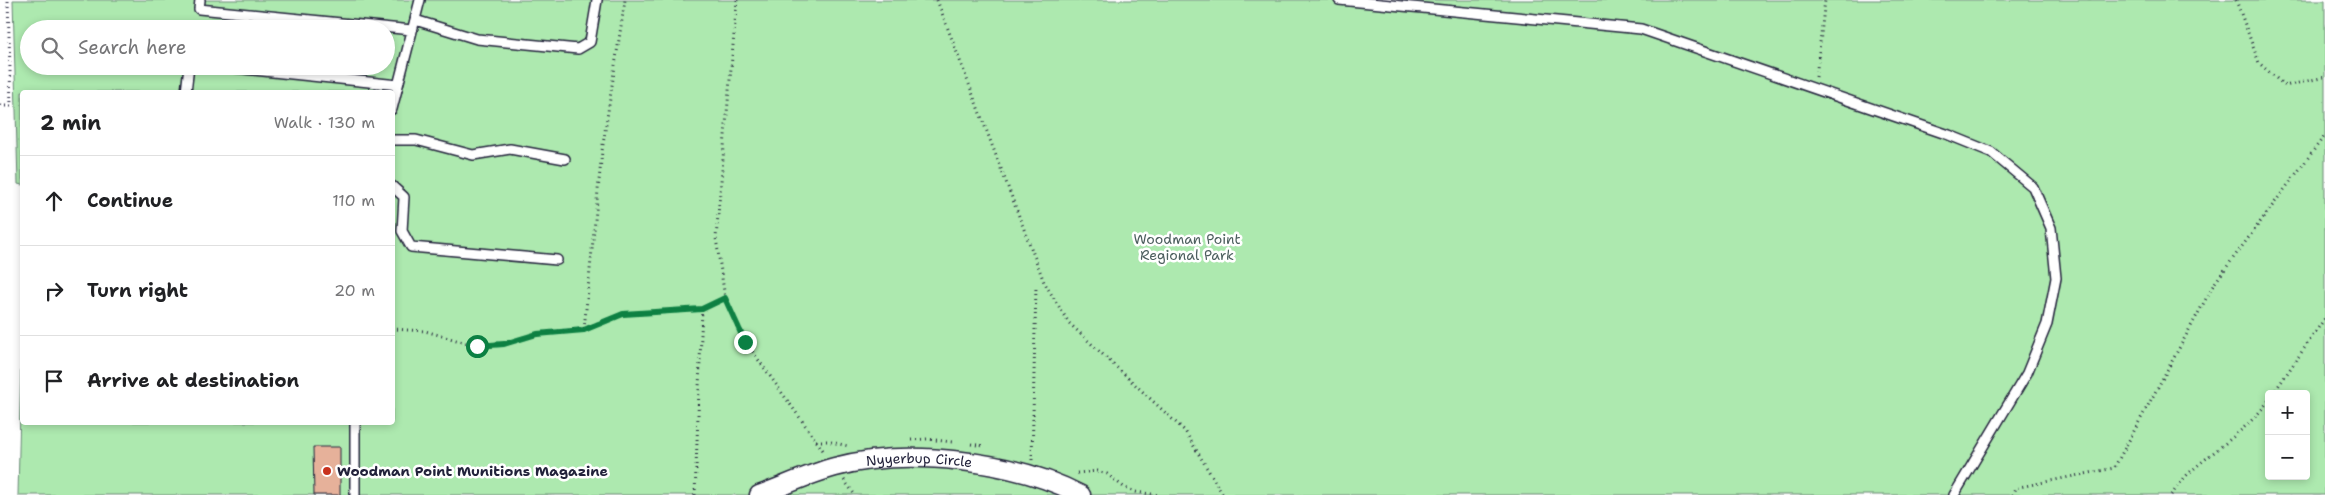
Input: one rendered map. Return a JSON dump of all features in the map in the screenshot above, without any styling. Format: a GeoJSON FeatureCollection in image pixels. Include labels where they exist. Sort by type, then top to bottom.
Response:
{"type":"FeatureCollection","features":[{"type":"Feature","properties":{"kind":"street","name":"Nyyerbup Circle"},"geometry":{"type":"LineString","coordinates":[[759,495],[835,467],[894,458],[974,462],[1028,475],[1081,495]]}},
{"type":"Feature","properties":{"kind":"lane"},"geometry":{"type":"LineString","coordinates":[[200,0],[199,9],[311,20]]}},
{"type":"Feature","properties":{"kind":"lane"},"geometry":{"type":"LineString","coordinates":[[395,97],[420,0]]}},
{"type":"Feature","properties":{"kind":"lane"},"geometry":{"type":"LineString","coordinates":[[415,20],[477,39],[578,49],[590,42],[597,0]]}},
{"type":"Feature","properties":{"kind":"lane"},"geometry":{"type":"LineString","coordinates":[[1339,0],[1640,29],[1949,135],[1991,152],[2033,187],[2051,228],[2056,278],[2047,324],[2026,373],[1954,495]]}},
{"type":"Feature","properties":{"kind":"lane"},"geometry":{"type":"LineString","coordinates":[[395,28],[412,30]]}},
{"type":"Feature","properties":{"kind":"lane"},"geometry":{"type":"LineString","coordinates":[[186,90],[188,75]]}},
{"type":"Feature","properties":{"kind":"lane"},"geometry":{"type":"LineString","coordinates":[[302,75],[398,85]]}},
{"type":"Feature","properties":{"kind":"lane"},"geometry":{"type":"LineString","coordinates":[[395,140],[416,140],[473,155],[510,150],[565,159]]}},
{"type":"Feature","properties":{"kind":"lane"},"geometry":{"type":"LineString","coordinates":[[395,189],[404,197],[402,232],[411,247],[556,260]]}},
{"type":"Feature","properties":{"kind":"lane"},"geometry":{"type":"LineString","coordinates":[[354,425],[355,495]]}},
{"type":"Feature","properties":{"kind":"path"},"geometry":{"type":"LineString","coordinates":[[0,106],[11,106],[8,0]]}},
{"type":"Feature","properties":{"kind":"path"},"geometry":{"type":"LineString","coordinates":[[584,330],[602,151],[625,0]]}},
{"type":"Feature","properties":{"kind":"path"},"geometry":{"type":"LineString","coordinates":[[737,0],[716,238],[725,298],[745,342],[855,495]]}},
{"type":"Feature","properties":{"kind":"path"},"geometry":{"type":"LineString","coordinates":[[937,0],[1044,282],[1069,323],[1185,431],[1223,495]]}},
{"type":"Feature","properties":{"kind":"path"},"geometry":{"type":"LineString","coordinates":[[1814,88],[1825,0]]}},
{"type":"Feature","properties":{"kind":"path"},"geometry":{"type":"LineString","coordinates":[[2236,0],[2259,63],[2285,86],[2325,77]]}},
{"type":"Feature","properties":{"kind":"path"},"geometry":{"type":"LineString","coordinates":[[2012,495],[2015,488],[2114,468],[2214,284],[2325,134]]}},
{"type":"Feature","properties":{"kind":"path"},"geometry":{"type":"LineString","coordinates":[[1028,475],[1033,457],[1036,286]]}},
{"type":"Feature","properties":{"kind":"path"},"geometry":{"type":"LineString","coordinates":[[395,329],[425,331],[477,346],[504,344],[537,334],[584,330],[623,314],[702,309],[725,298]]}},
{"type":"Feature","properties":{"kind":"path"},"geometry":{"type":"LineString","coordinates":[[695,495],[702,309]]}},
{"type":"Feature","properties":{"kind":"path"},"geometry":{"type":"LineString","coordinates":[[2276,390],[2325,318]]}},
{"type":"Feature","properties":{"kind":"path"},"geometry":{"type":"LineString","coordinates":[[2171,495],[2187,475],[2231,440],[2265,406]]}},
{"type":"Feature","properties":{"kind":"green space","name":"Woodman Point Regional Park"},"geometry":{"type":"Polygon","coordinates":[[[13,0],[2325,0],[2325,495],[18,495],[20,406],[20,425],[395,425],[395,90],[20,90],[20,184],[18,184],[13,0]]]}},
{"type":"Feature","properties":{"kind":"building","name":"Woodman Point Munitions Magazine"},"geometry":{"type":"Polygon","coordinates":[[[313,447],[340,447],[340,495],[314,495],[313,447]]]}},
{"type":"Feature","properties":{"kind":"place","name":"Woodman Point Munitions Magazine"},"geometry":{"type":"Point","coordinates":[327,471]}},
{"type":"Feature","properties":{"kind":"route"},"geometry":{"type":"LineString","coordinates":[[477,346],[504,344],[537,334],[584,330],[623,314],[702,309],[725,298],[745,342]]}}]}
